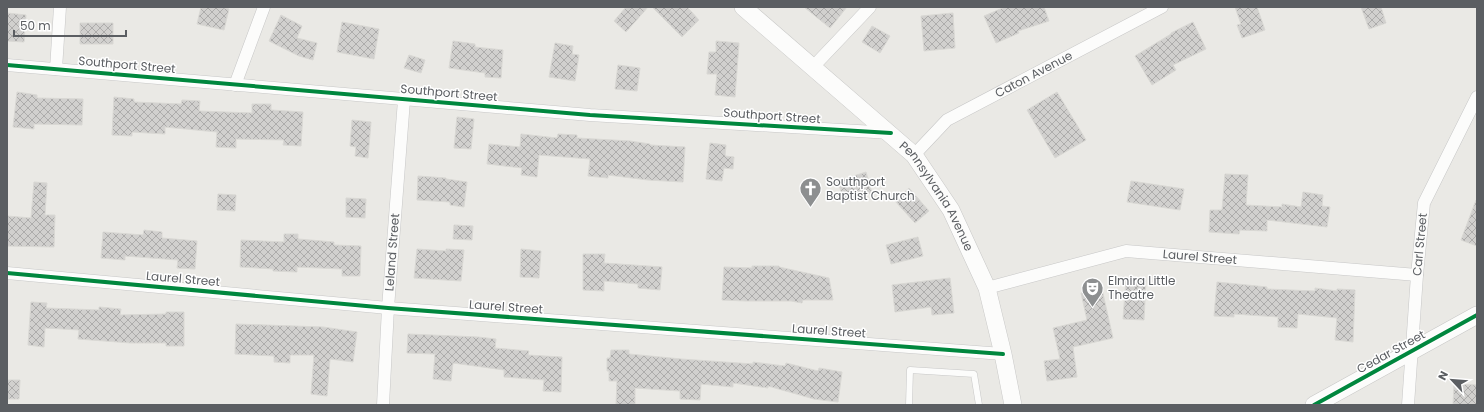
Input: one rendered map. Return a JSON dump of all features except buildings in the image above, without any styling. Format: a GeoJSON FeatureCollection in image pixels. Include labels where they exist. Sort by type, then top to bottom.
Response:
{"type":"FeatureCollection","features":[{"type":"Feature","properties":{"kind":"main road","name":"Pennsylvania Avenue"},"geometry":{"type":"LineString","coordinates":[[743,7],[914,155],[951,210],[987,288],[1003,354],[1013,405]]}},
{"type":"Feature","properties":{"kind":"main road","name":"Cedar Street"},"geometry":{"type":"LineString","coordinates":[[1314,405],[1413,352],[1477,315]]}},
{"type":"Feature","properties":{"kind":"street"},"geometry":{"type":"LineString","coordinates":[[56,69],[60,7]]}},
{"type":"Feature","properties":{"kind":"street"},"geometry":{"type":"LineString","coordinates":[[235,85],[264,7]]}},
{"type":"Feature","properties":{"kind":"street"},"geometry":{"type":"LineString","coordinates":[[813,67],[870,7]]}},
{"type":"Feature","properties":{"kind":"street","name":"Caton Avenue"},"geometry":{"type":"LineString","coordinates":[[914,155],[947,120],[1162,7]]}},
{"type":"Feature","properties":{"kind":"street","name":"Southport Street"},"geometry":{"type":"LineString","coordinates":[[7,65],[590,115],[890,133]]}},
{"type":"Feature","properties":{"kind":"street","name":"Carl Street"},"geometry":{"type":"LineString","coordinates":[[1408,405],[1413,352],[1417,275],[1424,203],[1477,97]]}},
{"type":"Feature","properties":{"kind":"street","name":"Leland Street"},"geometry":{"type":"LineString","coordinates":[[383,405],[388,308],[404,100]]}},
{"type":"Feature","properties":{"kind":"street","name":"Laurel Street"},"geometry":{"type":"LineString","coordinates":[[987,288],[1126,251],[1417,275]]}},
{"type":"Feature","properties":{"kind":"street","name":"Laurel Street"},"geometry":{"type":"LineString","coordinates":[[7,273],[388,308],[1003,354]]}},
{"type":"Feature","properties":{"kind":"lane"},"geometry":{"type":"LineString","coordinates":[[909,405],[910,370],[974,374],[979,405]]}},
{"type":"Feature","properties":{"kind":"cycle path"},"geometry":{"type":"LineString","coordinates":[[7,65],[590,115],[891,133]]}},
{"type":"Feature","properties":{"kind":"cycle path"},"geometry":{"type":"LineString","coordinates":[[7,273],[388,308],[1003,354]]}},
{"type":"Feature","properties":{"kind":"cycle path"},"geometry":{"type":"LineString","coordinates":[[1314,405],[1477,315]]}},
{"type":"Feature","properties":{"kind":"place","name":"Southport Baptist Church"},"geometry":{"type":"Point","coordinates":[810,208]}},
{"type":"Feature","properties":{"kind":"place","name":"Elmira Little Theatre"},"geometry":{"type":"Point","coordinates":[1093,308]}}]}
